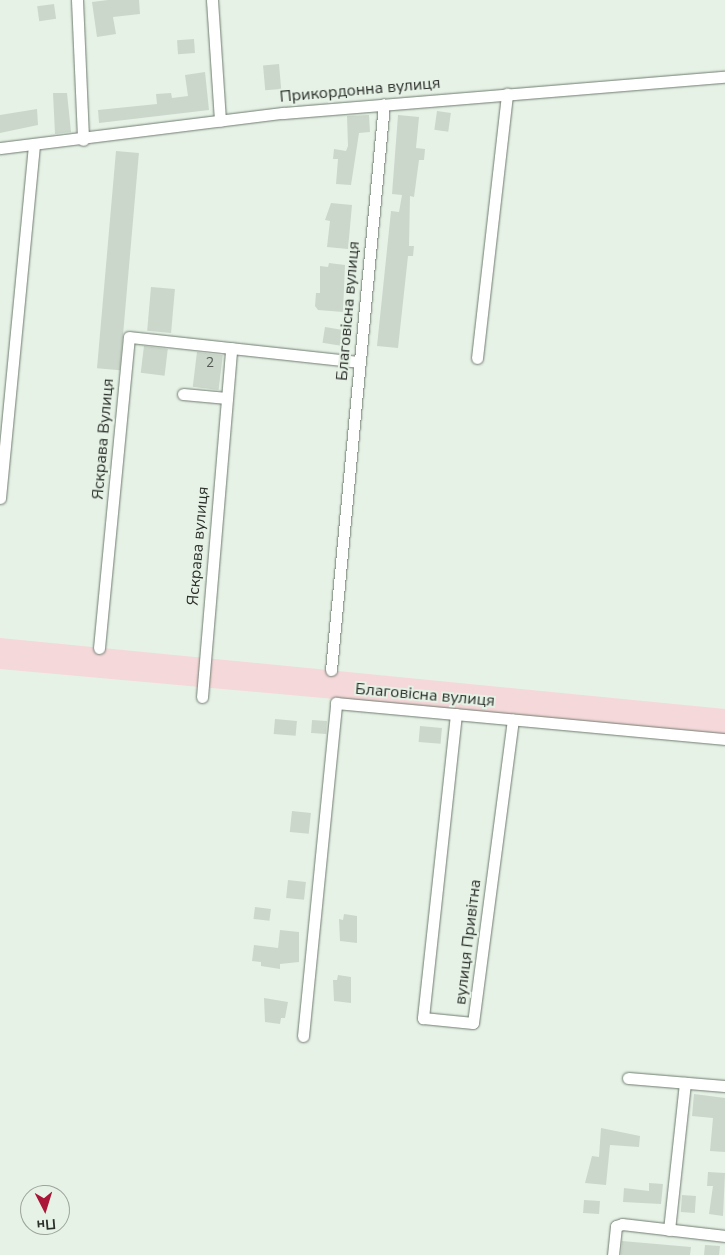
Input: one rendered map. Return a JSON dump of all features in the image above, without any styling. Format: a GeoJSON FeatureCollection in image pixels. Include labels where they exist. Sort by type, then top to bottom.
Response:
{"type":"FeatureCollection","features":[{"type":"Feature","properties":{"kind":"street"},"geometry":{"type":"LineString","coordinates":[[77,0],[83,140]]}},
{"type":"Feature","properties":{"kind":"street"},"geometry":{"type":"LineString","coordinates":[[212,0],[220,121]]}},
{"type":"Feature","properties":{"kind":"street","name":"Прикордонна вулиця"},"geometry":{"type":"LineString","coordinates":[[0,148],[83,140],[220,121],[384,104],[725,77]]}},
{"type":"Feature","properties":{"kind":"street"},"geometry":{"type":"LineString","coordinates":[[477,358],[507,94]]}},
{"type":"Feature","properties":{"kind":"street","name":"Благовісна вулиця"},"geometry":{"type":"LineString","coordinates":[[331,670],[384,104]]}},
{"type":"Feature","properties":{"kind":"street"},"geometry":{"type":"LineString","coordinates":[[0,498],[34,145]]}},
{"type":"Feature","properties":{"kind":"street","name":"Яскрава Вулиця"},"geometry":{"type":"LineString","coordinates":[[100,648],[129,337],[232,348]]}},
{"type":"Feature","properties":{"kind":"street"},"geometry":{"type":"LineString","coordinates":[[232,348],[360,362]]}},
{"type":"Feature","properties":{"kind":"street","name":"Яскрава вулиця"},"geometry":{"type":"LineString","coordinates":[[202,697],[232,348]]}},
{"type":"Feature","properties":{"kind":"street"},"geometry":{"type":"LineString","coordinates":[[183,394],[227,398]]}},
{"type":"Feature","properties":{"kind":"street","name":"Благовісна вулиця"},"geometry":{"type":"LineString","coordinates":[[303,1036],[336,703],[725,739]]}},
{"type":"Feature","properties":{"kind":"street","name":"вулиця Привітна"},"geometry":{"type":"LineString","coordinates":[[456,714],[424,1018],[473,1023],[513,720]]}},
{"type":"Feature","properties":{"kind":"street"},"geometry":{"type":"LineString","coordinates":[[628,1078],[725,1086]]}},
{"type":"Feature","properties":{"kind":"street"},"geometry":{"type":"LineString","coordinates":[[668,1230],[685,1083]]}},
{"type":"Feature","properties":{"kind":"street"},"geometry":{"type":"LineString","coordinates":[[613,1255],[616,1226],[725,1236]]}},
{"type":"Feature","properties":{"kind":"shaded area"},"geometry":{"type":"Polygon","coordinates":[[[0,638],[725,709],[725,734],[0,669],[0,638]]]}},
{"type":"Feature","properties":{"kind":"building"},"geometry":{"type":"Polygon","coordinates":[[[139,0],[140,14],[113,17],[116,34],[97,37],[92,2],[139,0]]]}},
{"type":"Feature","properties":{"kind":"building"},"geometry":{"type":"Polygon","coordinates":[[[54,4],[56,19],[39,21],[37,6],[54,4]]]}},
{"type":"Feature","properties":{"kind":"building"},"geometry":{"type":"Polygon","coordinates":[[[194,39],[195,53],[178,54],[177,40],[194,39]]]}},
{"type":"Feature","properties":{"kind":"building"},"geometry":{"type":"Polygon","coordinates":[[[279,64],[281,89],[265,90],[263,65],[279,64]]]}},
{"type":"Feature","properties":{"kind":"building"},"geometry":{"type":"Polygon","coordinates":[[[205,72],[209,110],[99,123],[98,110],[157,104],[156,94],[171,93],[172,98],[188,96],[185,75],[205,72]]]}},
{"type":"Feature","properties":{"kind":"building"},"geometry":{"type":"Polygon","coordinates":[[[53,93],[67,93],[71,132],[55,134],[53,93]]]}},
{"type":"Feature","properties":{"kind":"building"},"geometry":{"type":"Polygon","coordinates":[[[37,109],[38,125],[0,133],[0,115],[37,109]]]}},
{"type":"Feature","properties":{"kind":"building"},"geometry":{"type":"Polygon","coordinates":[[[437,111],[451,113],[448,132],[434,130],[437,111]]]}},
{"type":"Feature","properties":{"kind":"building"},"geometry":{"type":"Polygon","coordinates":[[[369,115],[370,132],[359,133],[351,185],[336,184],[338,159],[333,159],[334,149],[346,151],[348,146],[347,116],[369,115]]]}},
{"type":"Feature","properties":{"kind":"building"},"geometry":{"type":"Polygon","coordinates":[[[398,115],[419,117],[416,148],[425,149],[424,160],[419,160],[414,197],[410,196],[409,246],[414,246],[413,256],[408,256],[398,348],[377,346],[391,211],[399,212],[402,195],[392,194],[398,115]]]}},
{"type":"Feature","properties":{"kind":"building"},"geometry":{"type":"Polygon","coordinates":[[[116,151],[139,153],[120,370],[97,368],[116,151]]]}},
{"type":"Feature","properties":{"kind":"building"},"geometry":{"type":"Polygon","coordinates":[[[331,203],[352,205],[348,249],[327,247],[330,221],[325,220],[331,203]]]}},
{"type":"Feature","properties":{"kind":"building"},"geometry":{"type":"Polygon","coordinates":[[[329,263],[345,265],[343,312],[318,310],[315,306],[316,293],[320,293],[320,266],[328,267],[329,263]]]}},
{"type":"Feature","properties":{"kind":"building"},"geometry":{"type":"Polygon","coordinates":[[[151,287],[175,289],[171,333],[147,331],[151,287]]]}},
{"type":"Feature","properties":{"kind":"building"},"geometry":{"type":"Polygon","coordinates":[[[325,327],[345,330],[342,346],[322,343],[325,327]]]}},
{"type":"Feature","properties":{"kind":"building"},"geometry":{"type":"Polygon","coordinates":[[[144,346],[168,349],[165,376],[141,373],[144,346]]]}},
{"type":"Feature","properties":{"kind":"building"},"geometry":{"type":"Polygon","coordinates":[[[197,352],[223,355],[219,390],[193,387],[197,352]]]}},
{"type":"Feature","properties":{"kind":"building"},"geometry":{"type":"Polygon","coordinates":[[[275,719],[297,721],[296,736],[274,734],[275,719]]]}},
{"type":"Feature","properties":{"kind":"building"},"geometry":{"type":"Polygon","coordinates":[[[312,720],[327,721],[326,734],[311,733],[312,720]]]}},
{"type":"Feature","properties":{"kind":"building"},"geometry":{"type":"Polygon","coordinates":[[[420,726],[442,728],[441,744],[419,742],[420,726]]]}},
{"type":"Feature","properties":{"kind":"building"},"geometry":{"type":"Polygon","coordinates":[[[292,811],[311,813],[309,834],[290,832],[292,811]]]}},
{"type":"Feature","properties":{"kind":"building"},"geometry":{"type":"Polygon","coordinates":[[[288,880],[306,882],[304,900],[286,898],[288,880]]]}},
{"type":"Feature","properties":{"kind":"building"},"geometry":{"type":"Polygon","coordinates":[[[255,907],[271,909],[269,921],[254,919],[255,907]]]}},
{"type":"Feature","properties":{"kind":"building"},"geometry":{"type":"Polygon","coordinates":[[[344,914],[357,916],[357,943],[340,941],[339,919],[343,920],[344,914]]]}},
{"type":"Feature","properties":{"kind":"building"},"geometry":{"type":"Polygon","coordinates":[[[280,930],[299,932],[299,962],[280,964],[280,969],[261,966],[261,962],[252,961],[254,945],[278,948],[280,930]]]}},
{"type":"Feature","properties":{"kind":"building"},"geometry":{"type":"Polygon","coordinates":[[[338,975],[351,977],[351,1003],[334,1001],[333,980],[337,980],[338,975]]]}},
{"type":"Feature","properties":{"kind":"building"},"geometry":{"type":"Polygon","coordinates":[[[264,998],[288,1002],[285,1018],[281,1018],[280,1024],[265,1022],[264,998]]]}},
{"type":"Feature","properties":{"kind":"building"},"geometry":{"type":"Polygon","coordinates":[[[694,1094],[725,1098],[725,1152],[710,1151],[713,1118],[692,1116],[694,1094]]]}},
{"type":"Feature","properties":{"kind":"building"},"geometry":{"type":"Polygon","coordinates":[[[601,1128],[640,1136],[639,1147],[610,1145],[606,1185],[585,1183],[592,1156],[599,1157],[601,1128]]]}},
{"type":"Feature","properties":{"kind":"building"},"geometry":{"type":"Polygon","coordinates":[[[708,1172],[725,1173],[723,1216],[709,1214],[713,1186],[707,1186],[708,1172]]]}},
{"type":"Feature","properties":{"kind":"building"},"geometry":{"type":"Polygon","coordinates":[[[649,1183],[663,1184],[661,1204],[623,1202],[624,1188],[649,1191],[649,1183]]]}},
{"type":"Feature","properties":{"kind":"building"},"geometry":{"type":"Polygon","coordinates":[[[682,1195],[696,1196],[695,1213],[681,1212],[682,1195]]]}},
{"type":"Feature","properties":{"kind":"building"},"geometry":{"type":"Polygon","coordinates":[[[584,1200],[600,1201],[599,1214],[583,1213],[584,1200]]]}},
{"type":"Feature","properties":{"kind":"building"},"geometry":{"type":"Polygon","coordinates":[[[622,1241],[691,1247],[690,1255],[621,1255],[622,1241]]]}},
{"type":"Feature","properties":{"kind":"building"},"geometry":{"type":"Polygon","coordinates":[[[705,1245],[720,1246],[719,1255],[704,1255],[705,1245]]]}}]}
